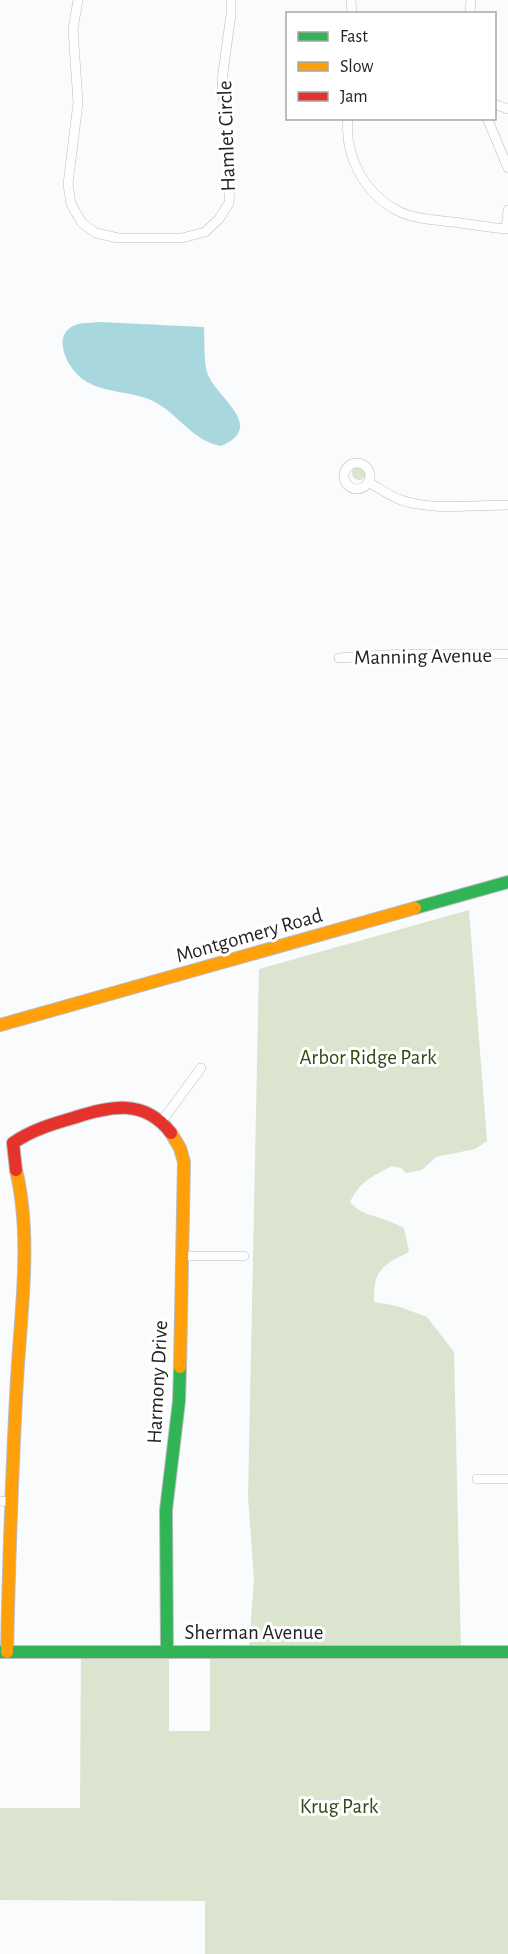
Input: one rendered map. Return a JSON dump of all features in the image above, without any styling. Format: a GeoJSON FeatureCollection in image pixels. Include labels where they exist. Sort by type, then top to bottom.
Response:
{"type":"FeatureCollection","features":[{"type":"Feature","properties":{"kind":"street","name":"Hamlet Circle"},"geometry":{"type":"LineString","coordinates":[[78,0],[73,29],[78,103],[68,184],[71,204],[85,225],[96,233],[115,238],[182,238],[205,232],[219,219],[229,203],[230,180],[222,80],[231,0]]}},
{"type":"Feature","properties":{"kind":"street"},"geometry":{"type":"LineString","coordinates":[[348,120],[347,133],[352,158],[363,181],[380,199],[399,212],[418,217],[507,229],[508,210]]}},
{"type":"Feature","properties":{"kind":"street"},"geometry":{"type":"LineString","coordinates":[[488,120],[508,168]]}},
{"type":"Feature","properties":{"kind":"street"},"geometry":{"type":"LineString","coordinates":[[368,482],[401,500],[418,504],[508,505]]}},
{"type":"Feature","properties":{"kind":"street","name":"Manning Avenue"},"geometry":{"type":"LineString","coordinates":[[339,658],[403,654],[508,654]]}},
{"type":"Feature","properties":{"kind":"street","name":"Montgomery Road"},"geometry":{"type":"LineString","coordinates":[[0,1025],[508,882]]}},
{"type":"Feature","properties":{"kind":"street"},"geometry":{"type":"LineString","coordinates":[[3,1652],[5,1501],[24,1248],[21,1191],[14,1162],[13,1143],[28,1132],[104,1108],[132,1107],[148,1112],[162,1121],[201,1068]]}},
{"type":"Feature","properties":{"kind":"street","name":"Harmony Drive"},"geometry":{"type":"LineString","coordinates":[[162,1121],[181,1147],[184,1162],[178,1401],[166,1510],[167,1652]]}},
{"type":"Feature","properties":{"kind":"street"},"geometry":{"type":"LineString","coordinates":[[182,1256],[244,1256]]}},
{"type":"Feature","properties":{"kind":"street"},"geometry":{"type":"LineString","coordinates":[[477,1479],[508,1479]]}},
{"type":"Feature","properties":{"kind":"street","name":"Sherman Avenue"},"geometry":{"type":"LineString","coordinates":[[3,1652],[508,1652]]}},
{"type":"Feature","properties":{"kind":"green space"},"geometry":{"type":"Polygon","coordinates":[[[356,466],[362,466],[366,473],[362,480],[356,480],[352,476],[352,470],[356,466]]]}},
{"type":"Feature","properties":{"kind":"green space","name":"Arbor Ridge Park"},"geometry":{"type":"Polygon","coordinates":[[[469,910],[487,1141],[475,1149],[436,1157],[422,1170],[406,1173],[401,1168],[392,1166],[363,1184],[350,1202],[362,1212],[404,1228],[409,1252],[381,1270],[375,1282],[374,1302],[397,1306],[427,1317],[454,1352],[461,1652],[249,1648],[254,1578],[248,1498],[259,969],[469,910]]]}},
{"type":"Feature","properties":{"kind":"green space","name":"Krug Park"},"geometry":{"type":"Polygon","coordinates":[[[81,1654],[169,1655],[169,1731],[210,1731],[210,1658],[508,1659],[508,1954],[205,1954],[205,1901],[0,1900],[0,1808],[80,1808],[81,1654]]]}},
{"type":"Feature","properties":{"kind":"water"},"geometry":{"type":"Polygon","coordinates":[[[100,322],[204,327],[207,372],[240,422],[239,431],[234,439],[221,446],[211,443],[202,439],[153,401],[106,389],[80,377],[70,366],[64,352],[63,337],[73,326],[100,322]]]}},
{"type":"Feature","properties":{"kind":"traffic: fast"},"geometry":{"type":"LineString","coordinates":[[415,908],[508,882]]}},
{"type":"Feature","properties":{"kind":"traffic: fast"},"geometry":{"type":"LineString","coordinates":[[167,1651],[166,1510],[179,1401],[180,1367]]}},
{"type":"Feature","properties":{"kind":"traffic: fast"},"geometry":{"type":"LineString","coordinates":[[0,1652],[508,1652]]}},
{"type":"Feature","properties":{"kind":"traffic: slow"},"geometry":{"type":"LineString","coordinates":[[0,1025],[415,908]]}},
{"type":"Feature","properties":{"kind":"traffic: slow"},"geometry":{"type":"LineString","coordinates":[[171,1133],[180,1148],[184,1162],[180,1367]]}},
{"type":"Feature","properties":{"kind":"traffic: slow"},"geometry":{"type":"LineString","coordinates":[[7,1652],[17,1379],[24,1274],[23,1221],[16,1170]]}},
{"type":"Feature","properties":{"kind":"traffic: jam"},"geometry":{"type":"LineString","coordinates":[[16,1170],[13,1143],[42,1128],[100,1110],[113,1108],[138,1110],[150,1114],[171,1133]]}}]}
